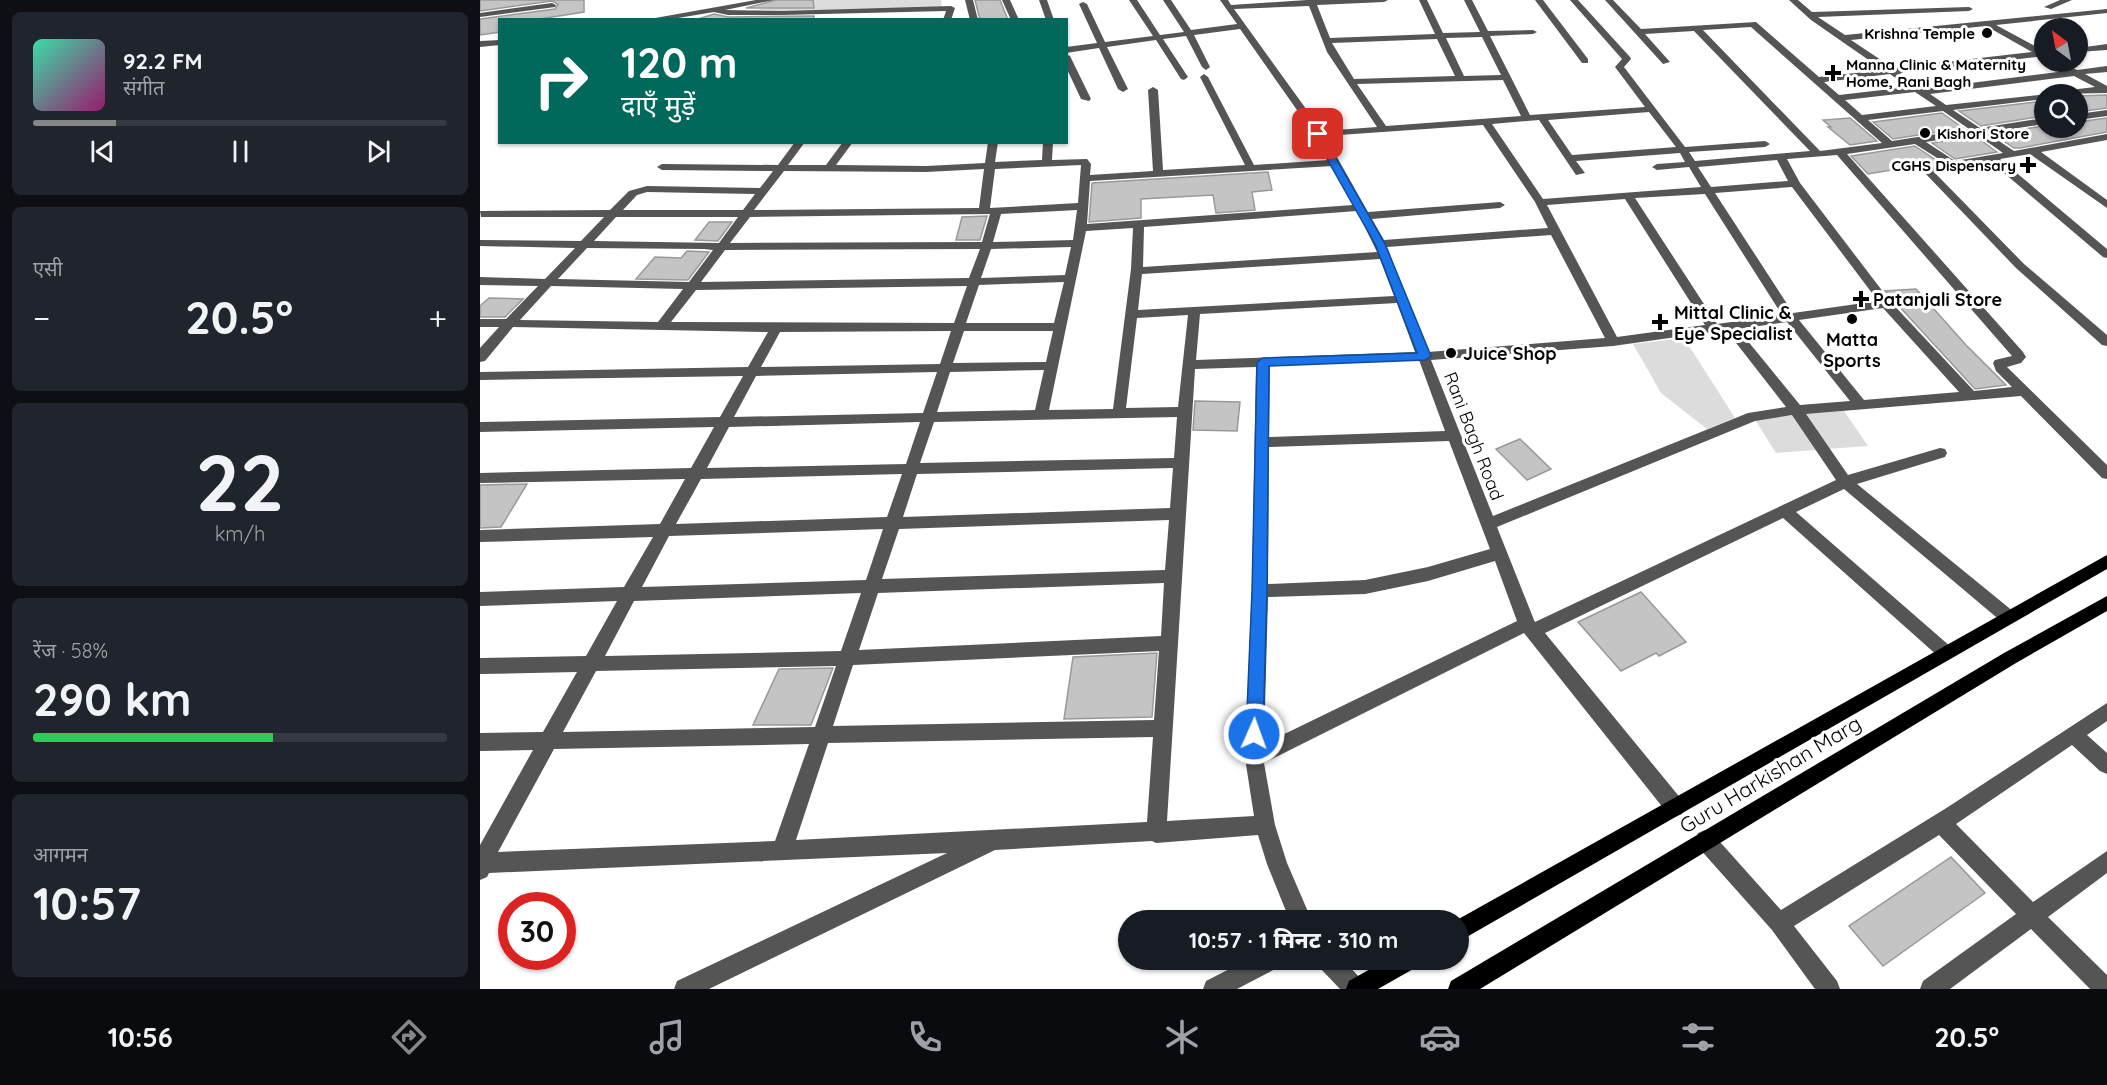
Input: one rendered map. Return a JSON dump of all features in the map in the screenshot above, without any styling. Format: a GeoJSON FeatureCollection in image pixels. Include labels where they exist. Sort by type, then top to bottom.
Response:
{"type":"FeatureCollection","features":[{"type":"Feature","properties":{"kind":"main road","name":"Guru Harkishan Marg"},"geometry":{"type":"LineString","coordinates":[[1469,925],[2107,561]]}},
{"type":"Feature","properties":{"kind":"main road","name":"Guru Harkishan Marg"},"geometry":{"type":"LineString","coordinates":[[1459,989],[1705,840],[2107,603]]}},
{"type":"Feature","properties":{"kind":"main road"},"geometry":{"type":"LineString","coordinates":[[1356,989],[1389,970]]}},
{"type":"Feature","properties":{"kind":"street"},"geometry":{"type":"LineString","coordinates":[[708,0],[712,10]]}},
{"type":"Feature","properties":{"kind":"street"},"geometry":{"type":"LineString","coordinates":[[661,18],[770,0]]}},
{"type":"Feature","properties":{"kind":"street"},"geometry":{"type":"LineString","coordinates":[[969,0],[974,18]]}},
{"type":"Feature","properties":{"kind":"street"},"geometry":{"type":"LineString","coordinates":[[1006,0],[1014,18]]}},
{"type":"Feature","properties":{"kind":"street"},"geometry":{"type":"LineString","coordinates":[[1043,0],[1049,18]]}},
{"type":"Feature","properties":{"kind":"street"},"geometry":{"type":"LineString","coordinates":[[1133,0],[1184,77]]}},
{"type":"Feature","properties":{"kind":"street"},"geometry":{"type":"LineString","coordinates":[[1167,0],[1189,33],[1251,168]]}},
{"type":"Feature","properties":{"kind":"street"},"geometry":{"type":"LineString","coordinates":[[1227,4],[1384,0]]}},
{"type":"Feature","properties":{"kind":"street"},"geometry":{"type":"LineString","coordinates":[[1423,0],[1461,79]]}},
{"type":"Feature","properties":{"kind":"street"},"geometry":{"type":"LineString","coordinates":[[1468,0],[1527,118]]}},
{"type":"Feature","properties":{"kind":"street"},"geometry":{"type":"LineString","coordinates":[[1539,0],[1586,61]]}},
{"type":"Feature","properties":{"kind":"street"},"geometry":{"type":"LineString","coordinates":[[1574,0],[1627,59],[1619,67],[1682,148],[1791,319],[1861,405]]}},
{"type":"Feature","properties":{"kind":"street"},"geometry":{"type":"LineString","coordinates":[[1609,0],[1666,62]]}},
{"type":"Feature","properties":{"kind":"street"},"geometry":{"type":"LineString","coordinates":[[1793,0],[1806,0]]}},
{"type":"Feature","properties":{"kind":"street"},"geometry":{"type":"LineString","coordinates":[[1793,0],[1810,15],[1890,72],[2013,155]]}},
{"type":"Feature","properties":{"kind":"street"},"geometry":{"type":"LineString","coordinates":[[1959,0],[1988,24],[2034,49]]}},
{"type":"Feature","properties":{"kind":"street"},"geometry":{"type":"LineString","coordinates":[[2048,7],[2068,0]]}},
{"type":"Feature","properties":{"kind":"street"},"geometry":{"type":"LineString","coordinates":[[1312,2],[1326,40],[1350,82],[1383,129]]}},
{"type":"Feature","properties":{"kind":"street"},"geometry":{"type":"LineString","coordinates":[[1083,4],[1123,88]]}},
{"type":"Feature","properties":{"kind":"street","name":"Rani Bagh Road"},"geometry":{"type":"LineString","coordinates":[[1227,4],[1318,134],[1382,250],[1530,628],[1675,807]]}},
{"type":"Feature","properties":{"kind":"street"},"geometry":{"type":"LineString","coordinates":[[484,12],[551,6]]}},
{"type":"Feature","properties":{"kind":"street"},"geometry":{"type":"LineString","coordinates":[[712,10],[728,13],[782,13],[951,8],[948,18]]}},
{"type":"Feature","properties":{"kind":"street"},"geometry":{"type":"LineString","coordinates":[[1810,15],[1969,9]]}},
{"type":"Feature","properties":{"kind":"street"},"geometry":{"type":"LineString","coordinates":[[1842,38],[2107,11]]}},
{"type":"Feature","properties":{"kind":"street"},"geometry":{"type":"LineString","coordinates":[[1639,32],[1754,24],[1891,145]]}},
{"type":"Feature","properties":{"kind":"street"},"geometry":{"type":"LineString","coordinates":[[1068,50],[1243,26]]}},
{"type":"Feature","properties":{"kind":"street"},"geometry":{"type":"LineString","coordinates":[[1696,28],[1819,155]]}},
{"type":"Feature","properties":{"kind":"street"},"geometry":{"type":"LineString","coordinates":[[1326,40],[1533,32]]}},
{"type":"Feature","properties":{"kind":"street"},"geometry":{"type":"LineString","coordinates":[[480,44],[498,42]]}},
{"type":"Feature","properties":{"kind":"street"},"geometry":{"type":"LineString","coordinates":[[2088,49],[2107,47]]}},
{"type":"Feature","properties":{"kind":"street"},"geometry":{"type":"LineString","coordinates":[[1818,80],[2034,55]]}},
{"type":"Feature","properties":{"kind":"street"},"geometry":{"type":"LineString","coordinates":[[1068,60],[1086,99]]}},
{"type":"Feature","properties":{"kind":"street"},"geometry":{"type":"LineString","coordinates":[[1838,98],[2107,69]]}},
{"type":"Feature","properties":{"kind":"street"},"geometry":{"type":"LineString","coordinates":[[2075,73],[2106,90]]}},
{"type":"Feature","properties":{"kind":"street"},"geometry":{"type":"LineString","coordinates":[[1350,82],[1507,77]]}},
{"type":"Feature","properties":{"kind":"street"},"geometry":{"type":"LineString","coordinates":[[1153,90],[1158,173]]}},
{"type":"Feature","properties":{"kind":"street"},"geometry":{"type":"LineString","coordinates":[[2088,92],[2106,90]]}},
{"type":"Feature","properties":{"kind":"street"},"geometry":{"type":"LineString","coordinates":[[1861,118],[2034,97]]}},
{"type":"Feature","properties":{"kind":"street"},"geometry":{"type":"LineString","coordinates":[[1318,134],[1652,109]]}},
{"type":"Feature","properties":{"kind":"street"},"geometry":{"type":"LineString","coordinates":[[2088,116],[2107,113]]}},
{"type":"Feature","properties":{"kind":"street"},"geometry":{"type":"LineString","coordinates":[[1541,117],[1580,173]]}},
{"type":"Feature","properties":{"kind":"street"},"geometry":{"type":"LineString","coordinates":[[1485,121],[1540,202],[1612,342]]}},
{"type":"Feature","properties":{"kind":"street"},"geometry":{"type":"LineString","coordinates":[[1657,167],[1819,155],[2034,122]]}},
{"type":"Feature","properties":{"kind":"street"},"geometry":{"type":"LineString","coordinates":[[2106,339],[2020,266],[1929,172],[1936,168],[2107,138]]}},
{"type":"Feature","properties":{"kind":"street"},"geometry":{"type":"LineString","coordinates":[[1916,141],[1954,165]]}},
{"type":"Feature","properties":{"kind":"street"},"geometry":{"type":"LineString","coordinates":[[662,326],[799,144]]}},
{"type":"Feature","properties":{"kind":"street"},"geometry":{"type":"LineString","coordinates":[[829,168],[847,144]]}},
{"type":"Feature","properties":{"kind":"street"},"geometry":{"type":"LineString","coordinates":[[782,851],[986,247],[993,144]]}},
{"type":"Feature","properties":{"kind":"street"},"geometry":{"type":"LineString","coordinates":[[1047,163],[1048,144]]}},
{"type":"Feature","properties":{"kind":"street"},"geometry":{"type":"LineString","coordinates":[[1569,158],[1682,148],[1765,144]]}},
{"type":"Feature","properties":{"kind":"street"},"geometry":{"type":"LineString","coordinates":[[2033,151],[2107,206]]}},
{"type":"Feature","properties":{"kind":"street"},"geometry":{"type":"LineString","coordinates":[[1840,152],[2018,355],[2019,359],[2004,361],[1999,365],[2107,474]]}},
{"type":"Feature","properties":{"kind":"street"},"geometry":{"type":"LineString","coordinates":[[1781,158],[1795,184],[1886,304],[1970,395]]}},
{"type":"Feature","properties":{"kind":"street"},"geometry":{"type":"LineString","coordinates":[[1993,159],[2107,255]]}},
{"type":"Feature","properties":{"kind":"street"},"geometry":{"type":"LineString","coordinates":[[662,167],[926,169],[1083,161],[1086,164],[1081,228],[1041,415]]}},
{"type":"Feature","properties":{"kind":"street"},"geometry":{"type":"LineString","coordinates":[[1085,178],[1335,163]]}},
{"type":"Feature","properties":{"kind":"street"},"geometry":{"type":"LineString","coordinates":[[1540,202],[1795,184]]}},
{"type":"Feature","properties":{"kind":"street"},"geometry":{"type":"LineString","coordinates":[[480,358],[547,283],[633,193],[641,189],[763,191]]}},
{"type":"Feature","properties":{"kind":"street"},"geometry":{"type":"LineString","coordinates":[[1628,196],[1714,329]]}},
{"type":"Feature","properties":{"kind":"street"},"geometry":{"type":"LineString","coordinates":[[1081,228],[1500,205]]}},
{"type":"Feature","properties":{"kind":"street"},"geometry":{"type":"LineString","coordinates":[[481,214],[990,211],[1083,206]]}},
{"type":"Feature","properties":{"kind":"street"},"geometry":{"type":"LineString","coordinates":[[1119,413],[1136,271],[1139,224]]}},
{"type":"Feature","properties":{"kind":"street"},"geometry":{"type":"LineString","coordinates":[[1136,271],[1382,250],[1555,231]]}},
{"type":"Feature","properties":{"kind":"street"},"geometry":{"type":"LineString","coordinates":[[480,243],[722,247],[986,247],[1078,243]]}},
{"type":"Feature","properties":{"kind":"street"},"geometry":{"type":"LineString","coordinates":[[480,281],[692,286],[974,282],[1071,278]]}},
{"type":"Feature","properties":{"kind":"street"},"geometry":{"type":"LineString","coordinates":[[1131,314],[1401,299]]}},
{"type":"Feature","properties":{"kind":"street"},"geometry":{"type":"LineString","coordinates":[[1189,365],[1425,356],[1612,342],[1791,319],[1886,304]]}},
{"type":"Feature","properties":{"kind":"street"},"geometry":{"type":"LineString","coordinates":[[1156,832],[1181,462],[1194,312]]}},
{"type":"Feature","properties":{"kind":"street"},"geometry":{"type":"LineString","coordinates":[[480,323],[776,328],[1060,327]]}},
{"type":"Feature","properties":{"kind":"street"},"geometry":{"type":"LineString","coordinates":[[1730,327],[1796,410],[1845,482],[2008,617]]}},
{"type":"Feature","properties":{"kind":"street"},"geometry":{"type":"LineString","coordinates":[[480,865],[695,471],[776,328]]}},
{"type":"Feature","properties":{"kind":"street"},"geometry":{"type":"LineString","coordinates":[[1263,362],[1260,591],[1254,758],[1265,825],[1277,864],[1296,910]]}},
{"type":"Feature","properties":{"kind":"street"},"geometry":{"type":"LineString","coordinates":[[480,376],[1052,366]]}},
{"type":"Feature","properties":{"kind":"street"},"geometry":{"type":"LineString","coordinates":[[1488,524],[1744,419],[1796,410],[2023,391]]}},
{"type":"Feature","properties":{"kind":"street"},"geometry":{"type":"LineString","coordinates":[[480,427],[1185,412]]}},
{"type":"Feature","properties":{"kind":"street"},"geometry":{"type":"LineString","coordinates":[[1261,442],[1455,436]]}},
{"type":"Feature","properties":{"kind":"street"},"geometry":{"type":"LineString","coordinates":[[1254,758],[1530,628],[1786,512],[1845,482],[1940,453]]}},
{"type":"Feature","properties":{"kind":"street"},"geometry":{"type":"LineString","coordinates":[[480,478],[695,471],[912,469],[1181,462]]}},
{"type":"Feature","properties":{"kind":"street"},"geometry":{"type":"LineString","coordinates":[[1786,512],[1945,652]]}},
{"type":"Feature","properties":{"kind":"street"},"geometry":{"type":"LineString","coordinates":[[480,536],[1178,514]]}},
{"type":"Feature","properties":{"kind":"street"},"geometry":{"type":"LineString","coordinates":[[1260,591],[1365,587],[1428,574],[1500,553]]}},
{"type":"Feature","properties":{"kind":"street"},"geometry":{"type":"LineString","coordinates":[[480,599],[1173,576]]}},
{"type":"Feature","properties":{"kind":"street"},"geometry":{"type":"LineString","coordinates":[[480,666],[848,658],[1169,643]]}},
{"type":"Feature","properties":{"kind":"street"},"geometry":{"type":"LineString","coordinates":[[1779,922],[1941,823],[2107,711]]}},
{"type":"Feature","properties":{"kind":"street"},"geometry":{"type":"LineString","coordinates":[[480,742],[1164,728]]}},
{"type":"Feature","properties":{"kind":"street"},"geometry":{"type":"LineString","coordinates":[[2073,734],[2107,765]]}},
{"type":"Feature","properties":{"kind":"street"},"geometry":{"type":"LineString","coordinates":[[1941,823],[2105,989]]}},
{"type":"Feature","properties":{"kind":"street"},"geometry":{"type":"LineString","coordinates":[[480,865],[996,841],[1265,825]]}},
{"type":"Feature","properties":{"kind":"street"},"geometry":{"type":"LineString","coordinates":[[1705,840],[1779,922],[1829,989]]}},
{"type":"Feature","properties":{"kind":"street"},"geometry":{"type":"LineString","coordinates":[[685,989],[996,841]]}},
{"type":"Feature","properties":{"kind":"street"},"geometry":{"type":"LineString","coordinates":[[1931,989],[2107,861]]}},
{"type":"Feature","properties":{"kind":"street"},"geometry":{"type":"LineString","coordinates":[[1214,989],[1250,970]]}},
{"type":"Feature","properties":{"kind":"street"},"geometry":{"type":"LineString","coordinates":[[1338,970],[1356,989]]}},
{"type":"Feature","properties":{"kind":"shaded area"},"geometry":{"type":"Polygon","coordinates":[[[807,0],[941,0],[942,8],[740,12],[798,4],[807,0]]]}},
{"type":"Feature","properties":{"kind":"shaded area"},"geometry":{"type":"Polygon","coordinates":[[[1684,338],[1735,418],[1707,429],[1661,393],[1633,344],[1684,338]]]}},
{"type":"Feature","properties":{"kind":"shaded area"},"geometry":{"type":"Polygon","coordinates":[[[1844,411],[1868,446],[1826,449],[1803,414],[1844,411]]]}},
{"type":"Feature","properties":{"kind":"shaded area"},"geometry":{"type":"Polygon","coordinates":[[[1794,415],[1817,450],[1776,453],[1754,418],[1794,415]]]}},
{"type":"Feature","properties":{"kind":"building"},"geometry":{"type":"Polygon","coordinates":[[[480,0],[584,0],[584,12],[546,18],[498,18],[498,32],[480,35],[480,19],[555,9],[558,4],[552,1],[480,11],[480,0]]]}},
{"type":"Feature","properties":{"kind":"building"},"geometry":{"type":"Polygon","coordinates":[[[776,0],[813,0],[814,8],[746,8],[776,0]]]}},
{"type":"Feature","properties":{"kind":"building"},"geometry":{"type":"Polygon","coordinates":[[[975,0],[1000,0],[1007,18],[980,18],[975,0]]]}},
{"type":"Feature","properties":{"kind":"building"},"geometry":{"type":"Polygon","coordinates":[[[714,14],[728,17],[814,16],[814,18],[701,18],[714,14]]]}},
{"type":"Feature","properties":{"kind":"building"},"geometry":{"type":"Polygon","coordinates":[[[2107,95],[2107,108],[2088,111],[2088,96],[2107,95]]]}},
{"type":"Feature","properties":{"kind":"building"},"geometry":{"type":"Polygon","coordinates":[[[2034,102],[2034,118],[1981,126],[1959,111],[2034,102]]]}},
{"type":"Feature","properties":{"kind":"building"},"geometry":{"type":"Polygon","coordinates":[[[1942,113],[1963,128],[1893,139],[1873,122],[1942,113]]]}},
{"type":"Feature","properties":{"kind":"building"},"geometry":{"type":"Polygon","coordinates":[[[1850,118],[1877,141],[1850,145],[1823,120],[1850,118]]]}},
{"type":"Feature","properties":{"kind":"building"},"geometry":{"type":"Polygon","coordinates":[[[2107,118],[2107,132],[2088,135],[2088,121],[2107,118]]]}},
{"type":"Feature","properties":{"kind":"building"},"geometry":{"type":"Polygon","coordinates":[[[2034,128],[2034,138],[2074,138],[2014,148],[1993,134],[2034,128]]]}},
{"type":"Feature","properties":{"kind":"building"},"geometry":{"type":"Polygon","coordinates":[[[1975,136],[1997,152],[1955,159],[1932,143],[1975,136]]]}},
{"type":"Feature","properties":{"kind":"building"},"geometry":{"type":"Polygon","coordinates":[[[1915,146],[1939,162],[1868,174],[1851,156],[1915,146]]]}},
{"type":"Feature","properties":{"kind":"building"},"geometry":{"type":"Polygon","coordinates":[[[1268,172],[1272,190],[1252,192],[1255,210],[1216,213],[1213,195],[1141,199],[1141,218],[1089,222],[1092,183],[1268,172]]]}},
{"type":"Feature","properties":{"kind":"building"},"geometry":{"type":"Polygon","coordinates":[[[987,216],[980,240],[956,240],[962,217],[987,216]]]}},
{"type":"Feature","properties":{"kind":"building"},"geometry":{"type":"Polygon","coordinates":[[[709,222],[732,222],[718,241],[695,240],[709,222]]]}},
{"type":"Feature","properties":{"kind":"building"},"geometry":{"type":"Polygon","coordinates":[[[687,251],[709,252],[688,280],[636,279],[655,257],[681,258],[687,251]]]}},
{"type":"Feature","properties":{"kind":"building"},"geometry":{"type":"Polygon","coordinates":[[[1916,289],[1966,345],[2006,385],[1975,389],[1885,291],[1916,289]]]}},
{"type":"Feature","properties":{"kind":"building"},"geometry":{"type":"Polygon","coordinates":[[[489,298],[523,299],[505,317],[480,317],[480,306],[489,298]]]}},
{"type":"Feature","properties":{"kind":"building"},"geometry":{"type":"Polygon","coordinates":[[[1195,401],[1240,402],[1237,431],[1193,430],[1195,401]]]}},
{"type":"Feature","properties":{"kind":"building"},"geometry":{"type":"Polygon","coordinates":[[[1520,439],[1551,469],[1527,480],[1496,449],[1520,439]]]}},
{"type":"Feature","properties":{"kind":"building"},"geometry":{"type":"Polygon","coordinates":[[[527,484],[501,527],[480,528],[480,485],[527,484]]]}},
{"type":"Feature","properties":{"kind":"building"},"geometry":{"type":"Polygon","coordinates":[[[1641,592],[1686,642],[1659,656],[1656,653],[1621,671],[1578,622],[1641,592]]]}},
{"type":"Feature","properties":{"kind":"building"},"geometry":{"type":"Polygon","coordinates":[[[1157,653],[1152,717],[1064,719],[1073,657],[1157,653]]]}},
{"type":"Feature","properties":{"kind":"building"},"geometry":{"type":"Polygon","coordinates":[[[833,668],[811,725],[753,725],[779,669],[833,668]]]}},
{"type":"Feature","properties":{"kind":"building"},"geometry":{"type":"Polygon","coordinates":[[[1951,857],[1985,893],[1883,966],[1849,926],[1951,857]]]}},
{"type":"Feature","properties":{"kind":"place","name":"Krishna Temple"},"geometry":{"type":"Point","coordinates":[1987,33]}},
{"type":"Feature","properties":{"kind":"place","name":"Manna Clinic & Maternity Home, Rani Bagh"},"geometry":{"type":"Point","coordinates":[1833,73]}},
{"type":"Feature","properties":{"kind":"place","name":"Kishori Store"},"geometry":{"type":"Point","coordinates":[1925,133]}},
{"type":"Feature","properties":{"kind":"place","name":"CGHS Dispensary"},"geometry":{"type":"Point","coordinates":[2028,165]}},
{"type":"Feature","properties":{"kind":"place","name":"Patanjali Store"},"geometry":{"type":"Point","coordinates":[1861,299]}},
{"type":"Feature","properties":{"kind":"place","name":"Matta Sports"},"geometry":{"type":"Point","coordinates":[1852,319]}},
{"type":"Feature","properties":{"kind":"place","name":"Mittal Clinic & Eye Specialist"},"geometry":{"type":"Point","coordinates":[1660,322]}},
{"type":"Feature","properties":{"kind":"place","name":"Juice Shop"},"geometry":{"type":"Point","coordinates":[1451,353]}},
{"type":"Feature","properties":{"kind":"route"},"geometry":{"type":"LineString","coordinates":[[1254,734],[1260,591],[1263,362],[1425,356],[1380,244],[1318,134]]}}]}
